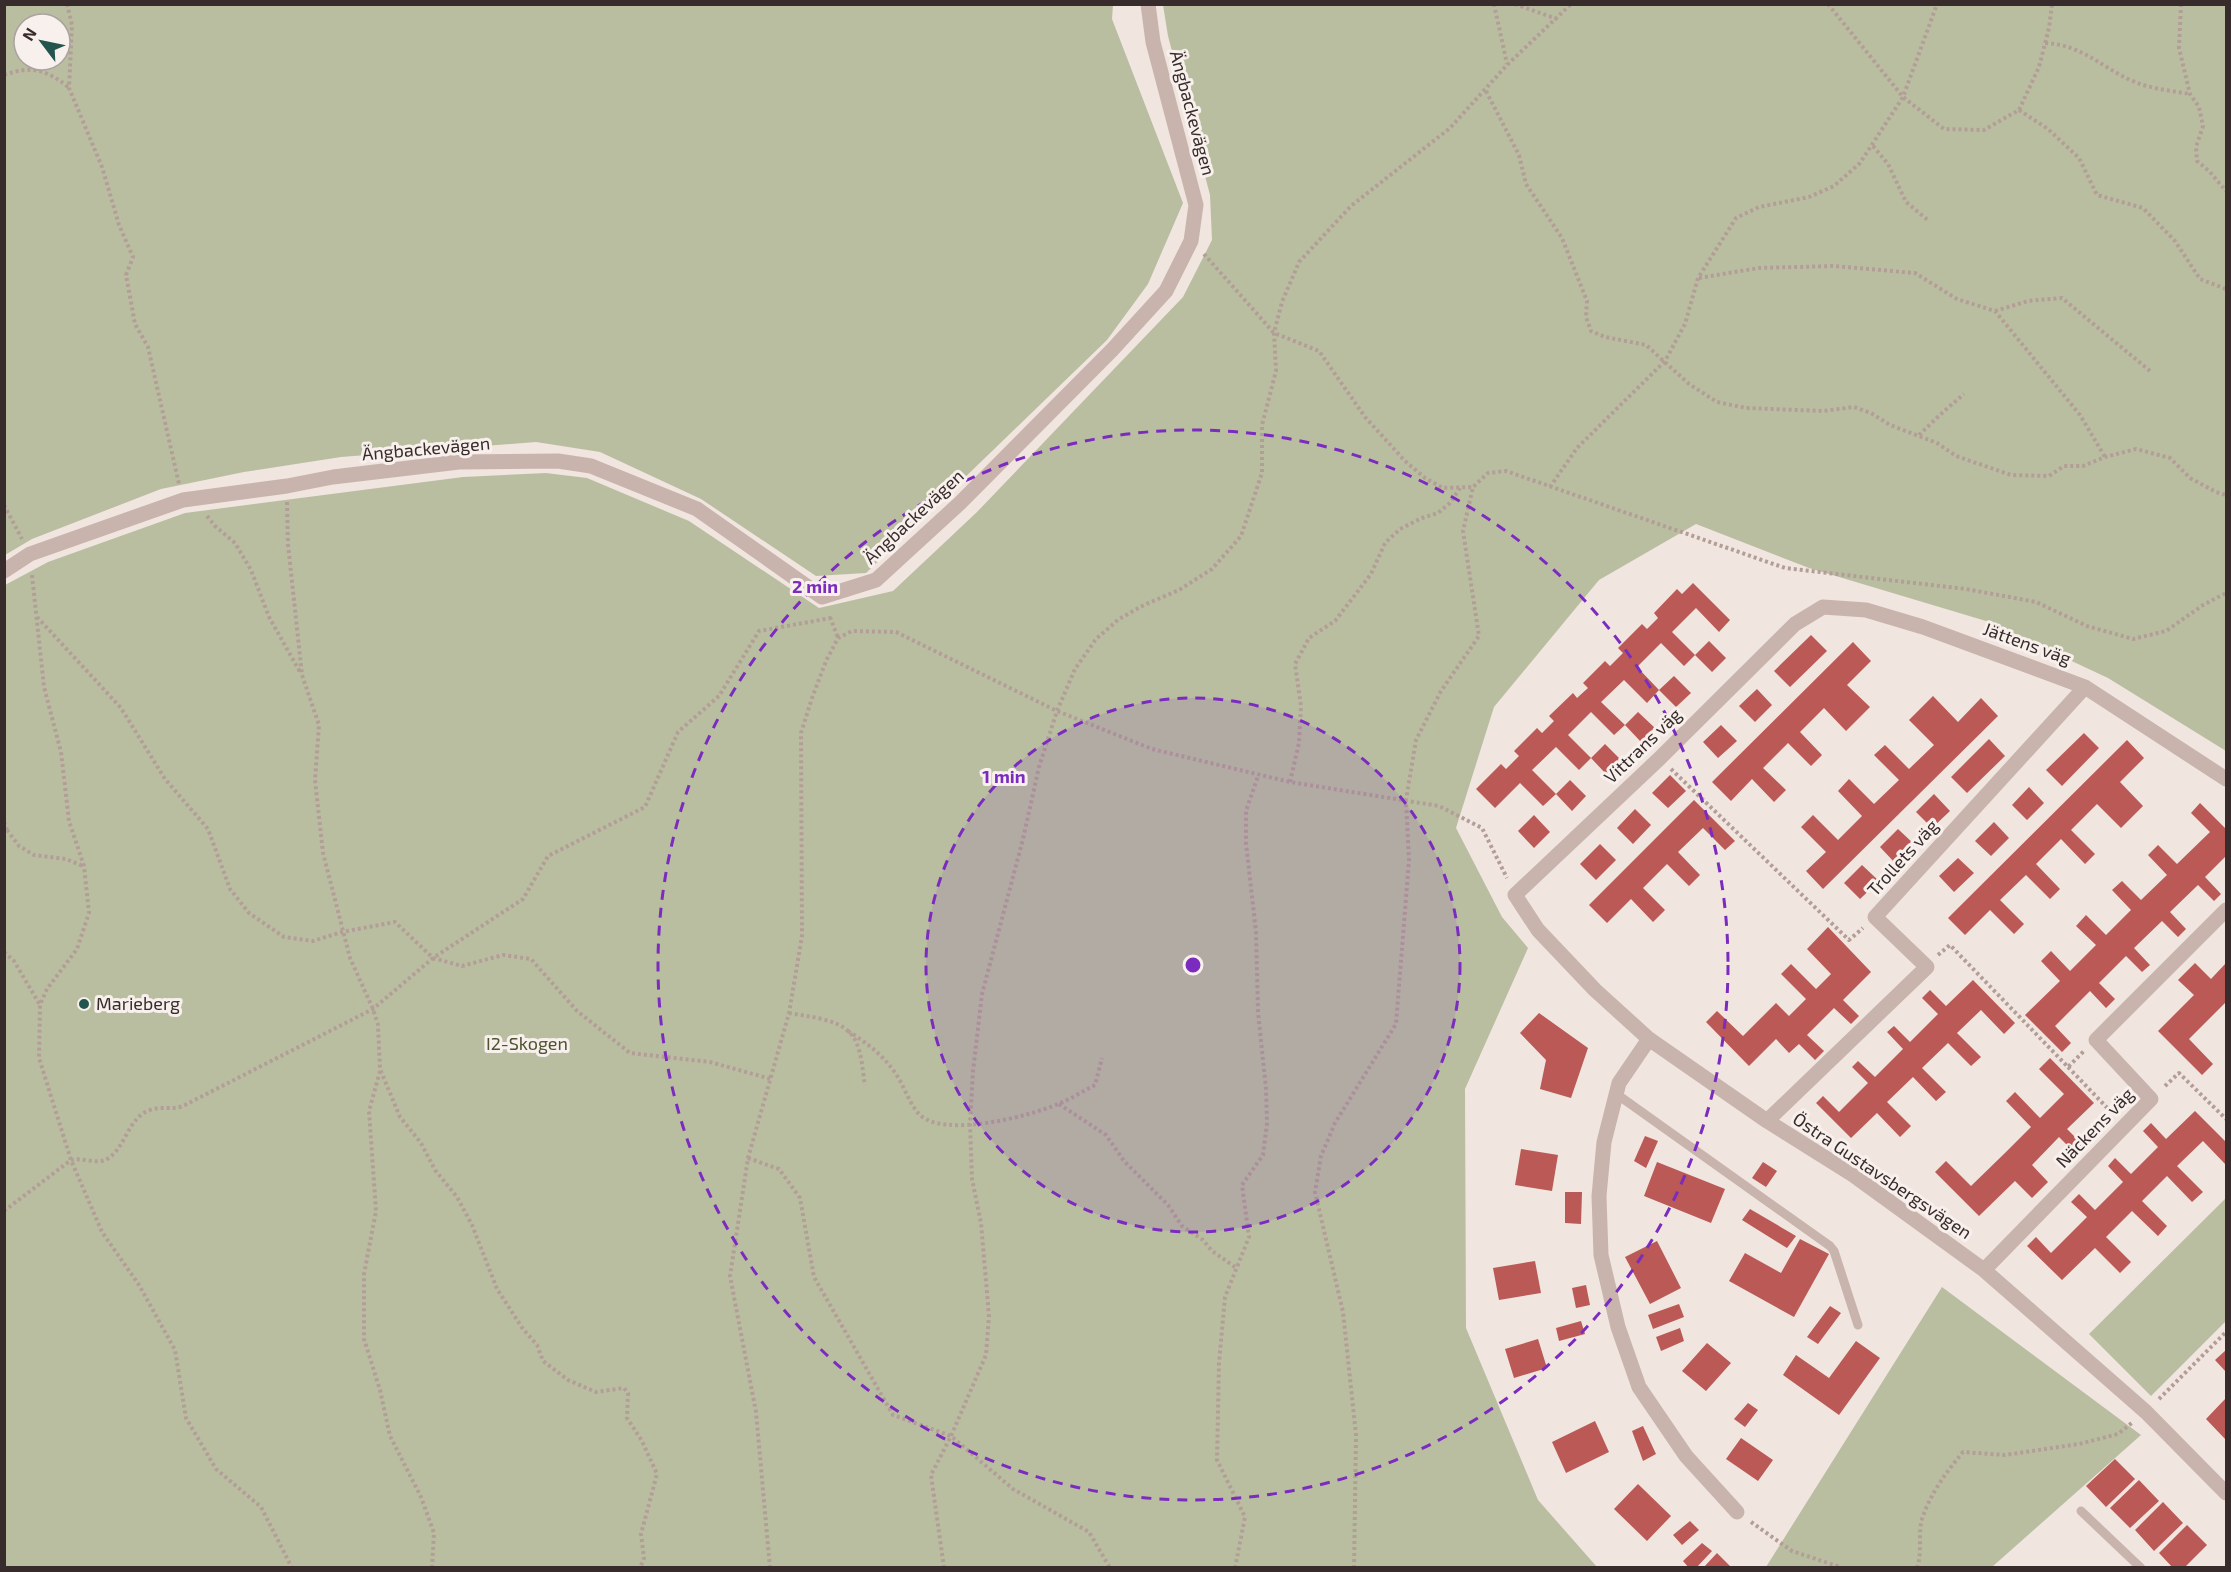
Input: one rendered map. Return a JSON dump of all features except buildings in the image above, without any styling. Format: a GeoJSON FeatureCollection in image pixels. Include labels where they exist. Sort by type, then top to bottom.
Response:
{"type":"FeatureCollection","features":[{"type":"Feature","properties":{"kind":"street","name":"Ängbackevägen"},"geometry":{"type":"LineString","coordinates":[[4,571],[30,554],[188,499],[287,486],[333,477],[459,462],[558,461],[591,466],[697,509],[822,597],[876,580],[960,503],[1112,350],[1166,291],[1191,241],[1196,205],[1153,42],[1148,4]]}},
{"type":"Feature","properties":{"kind":"street","name":"Jättens väg"},"geometry":{"type":"LineString","coordinates":[[1795,624],[1823,607],[1866,610],[1923,627],[2085,687],[2226,779]]}},
{"type":"Feature","properties":{"kind":"street","name":"Vittrans väg"},"geometry":{"type":"LineString","coordinates":[[1515,894],[1660,758],[1795,624]]}},
{"type":"Feature","properties":{"kind":"street","name":"Trollets väg"},"geometry":{"type":"LineString","coordinates":[[1926,967],[1875,917],[2085,687]]}},
{"type":"Feature","properties":{"kind":"street","name":"Östra Gustavsbergsvägen"},"geometry":{"type":"LineString","coordinates":[[1515,894],[1538,930],[1595,990],[1649,1039],[1767,1121],[1853,1175],[1984,1270],[2146,1412],[2226,1493]]}},
{"type":"Feature","properties":{"kind":"street"},"geometry":{"type":"LineString","coordinates":[[2096,1040],[2226,910]]}},
{"type":"Feature","properties":{"kind":"street"},"geometry":{"type":"LineString","coordinates":[[1767,1121],[1926,967]]}},
{"type":"Feature","properties":{"kind":"street"},"geometry":{"type":"LineString","coordinates":[[1649,1039],[1619,1083],[1604,1142],[1599,1196],[1601,1255],[1618,1328],[1639,1387],[1686,1456],[1737,1512]]}},
{"type":"Feature","properties":{"kind":"street","name":"Näckens väg"},"geometry":{"type":"LineString","coordinates":[[1984,1270],[2151,1099],[2096,1040]]}},
{"type":"Feature","properties":{"kind":"lane"},"geometry":{"type":"LineString","coordinates":[[1615,1093],[1830,1246],[1834,1251],[1858,1325]]}},
{"type":"Feature","properties":{"kind":"lane"},"geometry":{"type":"LineString","coordinates":[[2081,1511],[2141,1568]]}},
{"type":"Feature","properties":{"kind":"path"},"geometry":{"type":"LineString","coordinates":[[67,4],[72,25],[69,88],[102,167],[119,225],[133,257],[126,275],[135,324],[148,346],[188,499],[235,543],[251,570],[269,617],[302,675],[319,725],[315,780],[323,853],[350,958],[378,1025],[380,1069],[369,1111],[376,1211],[364,1274],[364,1339],[380,1390],[390,1436],[421,1497],[434,1533],[432,1568]]}},
{"type":"Feature","properties":{"kind":"path"},"geometry":{"type":"LineString","coordinates":[[1494,4],[1507,65]]}},
{"type":"Feature","properties":{"kind":"path"},"geometry":{"type":"LineString","coordinates":[[1515,4],[1557,19]]}},
{"type":"Feature","properties":{"kind":"path"},"geometry":{"type":"LineString","coordinates":[[944,1568],[931,1475],[951,1436],[986,1355],[989,1316],[981,1223],[972,1179],[970,1124],[973,1071],[982,994],[1023,839],[1039,767],[1058,711],[1075,669],[1096,639],[1119,619],[1179,590],[1212,569],[1241,536],[1262,473],[1262,425],[1276,371],[1274,333],[1282,302],[1299,262],[1351,206],[1450,128],[1486,91],[1507,65],[1571,4]]}},
{"type":"Feature","properties":{"kind":"path"},"geometry":{"type":"LineString","coordinates":[[1828,4],[1903,97],[1944,129],[1984,130],[2019,110],[2039,68],[2052,4]]}},
{"type":"Feature","properties":{"kind":"path"},"geometry":{"type":"LineString","coordinates":[[1550,487],[1577,448],[1665,361],[1685,324],[1698,278],[1736,218],[1759,207],[1809,197],[1834,186],[1860,163],[1903,97],[1937,4]]}},
{"type":"Feature","properties":{"kind":"path"},"geometry":{"type":"LineString","coordinates":[[2181,4],[2179,48],[2190,94],[2199,107],[2202,126],[2196,147],[2197,161],[2226,191]]}},
{"type":"Feature","properties":{"kind":"path"},"geometry":{"type":"LineString","coordinates":[[2045,43],[2067,45],[2135,82],[2190,94]]}},
{"type":"Feature","properties":{"kind":"path"},"geometry":{"type":"LineString","coordinates":[[4,75],[14,71],[35,69],[54,76],[69,88]]}},
{"type":"Feature","properties":{"kind":"path"},"geometry":{"type":"LineString","coordinates":[[1486,91],[1520,155],[1526,183],[1562,238],[1587,301],[1586,317],[1591,332],[1646,345],[1689,384],[1717,402],[1746,408],[1823,411],[1854,407],[1871,413],[1890,425],[1937,443],[1956,456],[2011,475],[2049,476],[2064,466],[2083,466],[2105,457],[2136,449],[2170,458],[2190,478],[2226,495]]}},
{"type":"Feature","properties":{"kind":"path"},"geometry":{"type":"LineString","coordinates":[[2019,110],[2048,129],[2079,158],[2097,195],[2143,208],[2175,241],[2200,279],[2226,289]]}},
{"type":"Feature","properties":{"kind":"path"},"geometry":{"type":"LineString","coordinates":[[1873,146],[1888,164],[1906,202],[1929,221]]}},
{"type":"Feature","properties":{"kind":"path"},"geometry":{"type":"LineString","coordinates":[[1191,241],[1274,333],[1319,351],[1365,417],[1405,461],[1425,478],[1443,488],[1473,487]]}},
{"type":"Feature","properties":{"kind":"path"},"geometry":{"type":"LineString","coordinates":[[1698,278],[1759,268],[1833,267],[1915,273],[1957,299],[1995,311],[2028,302],[2062,298],[2150,371]]}},
{"type":"Feature","properties":{"kind":"path"},"geometry":{"type":"LineString","coordinates":[[1995,311],[2080,415],[2105,457]]}},
{"type":"Feature","properties":{"kind":"path"},"geometry":{"type":"LineString","coordinates":[[1919,435],[1964,394]]}},
{"type":"Feature","properties":{"kind":"path"},"geometry":{"type":"LineString","coordinates":[[287,486],[288,544],[302,675]]}},
{"type":"Feature","properties":{"kind":"path"},"geometry":{"type":"LineString","coordinates":[[1290,782],[1299,743],[1301,706],[1295,664],[1309,638],[1335,621],[1371,574],[1385,543],[1400,529],[1438,513],[1450,503],[1460,488]]}},
{"type":"Feature","properties":{"kind":"path"},"geometry":{"type":"LineString","coordinates":[[4,505],[30,554],[44,687],[61,752],[69,821],[84,866],[89,913],[77,949],[47,989],[40,1005],[39,1058],[71,1160],[102,1232],[140,1285],[176,1350],[186,1418],[216,1469],[261,1508],[292,1568]]}},
{"type":"Feature","properties":{"kind":"path"},"geometry":{"type":"LineString","coordinates":[[37,617],[121,708],[165,779],[208,829],[230,889],[249,913],[284,937],[313,941],[342,932],[395,922],[434,958],[462,966],[503,955],[531,959],[577,1011],[630,1053],[710,1062],[771,1079]]}},
{"type":"Feature","properties":{"kind":"path"},"geometry":{"type":"LineString","coordinates":[[4,1211],[71,1160],[80,1158],[97,1162],[107,1159],[140,1116],[150,1110],[183,1106],[373,1009],[434,958],[523,899],[548,856],[645,807],[678,732],[719,696],[759,631],[831,618],[838,638]]}},
{"type":"Feature","properties":{"kind":"path"},"geometry":{"type":"LineString","coordinates":[[770,1568],[756,1413],[730,1276],[748,1158],[789,1013],[802,936],[801,733],[826,661],[838,638],[852,631],[896,632],[1058,711],[1152,749],[1258,776],[1439,806],[1482,828],[1515,894]]}},
{"type":"Feature","properties":{"kind":"path"},"geometry":{"type":"LineString","coordinates":[[1660,758],[1849,940],[1875,917]]}},
{"type":"Feature","properties":{"kind":"path"},"geometry":{"type":"LineString","coordinates":[[1236,1568],[1245,1517],[1217,1460],[1219,1363],[1225,1297],[1235,1267],[1249,1237],[1242,1185],[1263,1155],[1267,1123],[1258,1012],[1256,932],[1246,843],[1246,811],[1258,776]]}},
{"type":"Feature","properties":{"kind":"path"},"geometry":{"type":"LineString","coordinates":[[4,822],[6,832],[19,846],[34,855],[66,859],[84,866]]}},
{"type":"Feature","properties":{"kind":"path"},"geometry":{"type":"LineString","coordinates":[[1926,967],[1950,945],[2125,1126]]}},
{"type":"Feature","properties":{"kind":"path"},"geometry":{"type":"LineString","coordinates":[[4,952],[14,961],[40,1005]]}},
{"type":"Feature","properties":{"kind":"path"},"geometry":{"type":"LineString","coordinates":[[789,1013],[830,1021],[874,1048],[896,1074],[920,1115],[931,1122],[943,1125],[970,1124],[1025,1114],[1059,1104],[1095,1085],[1102,1058]]}},
{"type":"Feature","properties":{"kind":"path"},"geometry":{"type":"LineString","coordinates":[[848,1031],[859,1052],[864,1086]]}},
{"type":"Feature","properties":{"kind":"path"},"geometry":{"type":"LineString","coordinates":[[2068,1067],[2096,1040]]}},
{"type":"Feature","properties":{"kind":"path"},"geometry":{"type":"LineString","coordinates":[[380,1069],[400,1117],[421,1143],[435,1170],[457,1197],[472,1225],[497,1289],[523,1329],[537,1345],[543,1361],[568,1380],[596,1392],[619,1387],[624,1388],[628,1393],[627,1419],[642,1441],[657,1474],[641,1534],[644,1557],[640,1568]]}},
{"type":"Feature","properties":{"kind":"path"},"geometry":{"type":"LineString","coordinates":[[2151,1099],[2179,1073],[2226,1119]]}},
{"type":"Feature","properties":{"kind":"path"},"geometry":{"type":"LineString","coordinates":[[1059,1104],[1106,1135],[1124,1161],[1168,1205],[1182,1226],[1235,1267]]}},
{"type":"Feature","properties":{"kind":"path"},"geometry":{"type":"LineString","coordinates":[[748,1158],[779,1169],[800,1198],[814,1277],[893,1415],[951,1436],[1013,1490],[1089,1532],[1110,1568]]}},
{"type":"Feature","properties":{"kind":"path"},"geometry":{"type":"LineString","coordinates":[[1917,1568],[1921,1557],[1922,1518],[1946,1473],[1963,1452],[2005,1455],[2079,1444],[2118,1434],[2146,1412],[2226,1332]]}},
{"type":"Feature","properties":{"kind":"path"},"geometry":{"type":"LineString","coordinates":[[1737,1512],[1792,1551],[1843,1568]]}},
{"type":"Feature","properties":{"kind":"green space"},"geometry":{"type":"Polygon","coordinates":[[[4,5],[1113,5],[1112,19],[1183,203],[1148,284],[1107,340],[866,573],[816,576],[701,499],[600,452],[536,442],[341,457],[244,472],[161,489],[32,539],[5,555],[4,5]]]}},
{"type":"Feature","properties":{"kind":"green space","name":"I2-Skogen"},"geometry":{"type":"Polygon","coordinates":[[[1163,5],[2226,5],[2226,751],[2108,678],[1986,621],[1809,568],[1696,524],[1599,580],[1494,707],[1456,828],[1502,917],[1528,948],[1465,1089],[1466,1328],[1538,1500],[1597,1567],[5,1567],[5,585],[48,562],[185,513],[463,477],[546,473],[587,478],[689,521],[819,608],[893,591],[977,512],[1183,297],[1212,240],[1210,195],[1168,36],[1163,5]]]}},
{"type":"Feature","properties":{"kind":"green space"},"geometry":{"type":"Polygon","coordinates":[[[2226,1198],[2226,1321],[2151,1396],[2089,1334],[2226,1198]]]}},
{"type":"Feature","properties":{"kind":"green space"},"geometry":{"type":"Polygon","coordinates":[[[1942,1287],[2141,1435],[1992,1567],[1766,1567],[1942,1287]]]}},
{"type":"Feature","properties":{"kind":"place","name":"Marieberg"},"geometry":{"type":"Point","coordinates":[84,1004]}}]}
